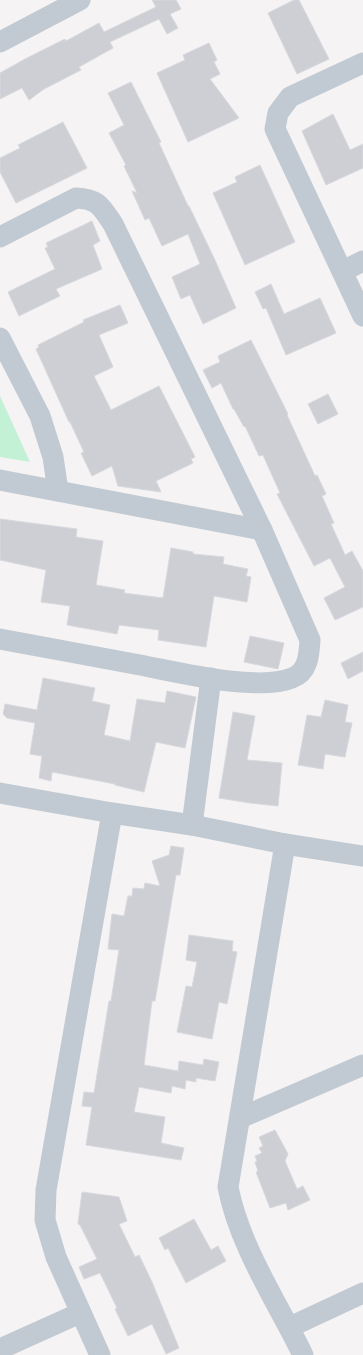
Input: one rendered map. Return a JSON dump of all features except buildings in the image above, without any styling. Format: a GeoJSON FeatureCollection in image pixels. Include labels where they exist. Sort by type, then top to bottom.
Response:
{"type":"FeatureCollection","features":[{"type":"Feature","properties":{"kind":"street"},"geometry":{"type":"LineString","coordinates":[[0,42],[80,0]]}},
{"type":"Feature","properties":{"kind":"street"},"geometry":{"type":"LineString","coordinates":[[363,64],[290,97],[278,112],[275,129],[363,316]]}},
{"type":"Feature","properties":{"kind":"street"},"geometry":{"type":"LineString","coordinates":[[0,237],[76,198],[89,199],[99,205],[113,224],[262,530],[310,640],[309,658],[304,670],[293,678],[270,684],[211,678],[0,639]]}},
{"type":"Feature","properties":{"kind":"street"},"geometry":{"type":"LineString","coordinates":[[342,271],[363,261]]}},
{"type":"Feature","properties":{"kind":"street"},"geometry":{"type":"LineString","coordinates":[[0,338],[40,416],[53,457],[58,491]]}},
{"type":"Feature","properties":{"kind":"street"},"geometry":{"type":"LineString","coordinates":[[0,480],[262,530]]}},
{"type":"Feature","properties":{"kind":"street"},"geometry":{"type":"LineString","coordinates":[[192,825],[211,678]]}},
{"type":"Feature","properties":{"kind":"street"},"geometry":{"type":"LineString","coordinates":[[0,793],[112,813],[192,825],[285,844],[363,856]]}},
{"type":"Feature","properties":{"kind":"street"},"geometry":{"type":"LineString","coordinates":[[100,1355],[56,1257],[45,1220],[46,1190],[112,813]]}},
{"type":"Feature","properties":{"kind":"street"},"geometry":{"type":"LineString","coordinates":[[285,844],[228,1188],[232,1209],[242,1236],[290,1327],[303,1355]]}},
{"type":"Feature","properties":{"kind":"street"},"geometry":{"type":"LineString","coordinates":[[240,1118],[363,1065]]}},
{"type":"Feature","properties":{"kind":"street"},"geometry":{"type":"LineString","coordinates":[[290,1327],[363,1292]]}},
{"type":"Feature","properties":{"kind":"street"},"geometry":{"type":"LineString","coordinates":[[0,1349],[80,1313]]}},
{"type":"Feature","properties":{"kind":"green space"},"geometry":{"type":"Polygon","coordinates":[[[0,396],[30,462],[0,457],[0,396]]]}}]}
